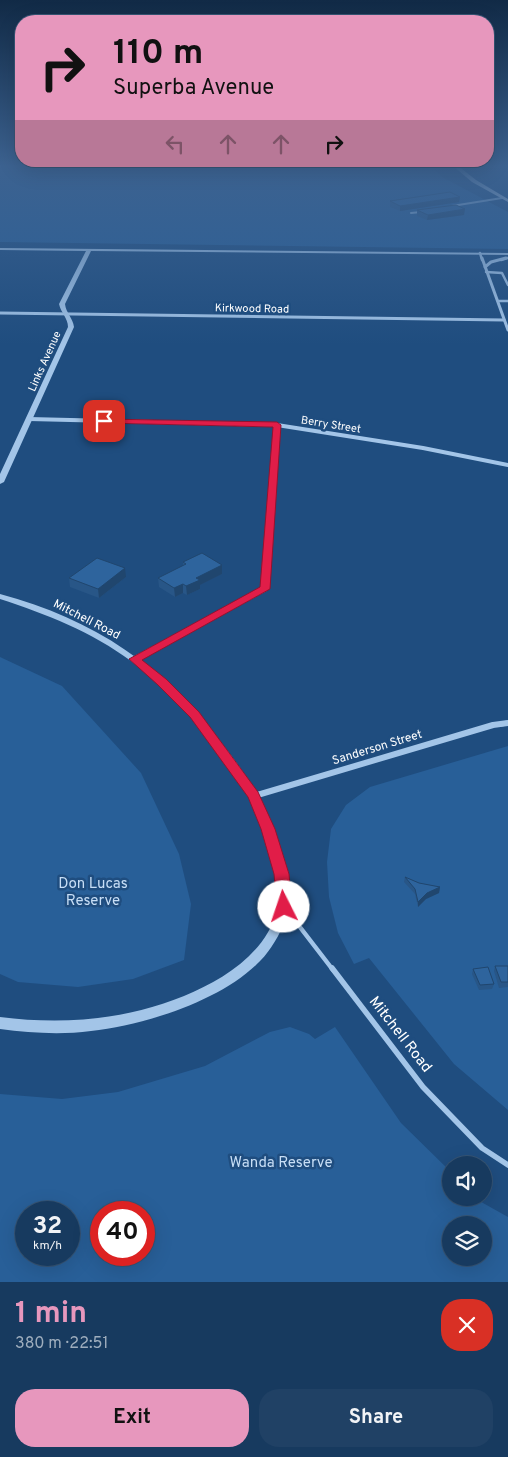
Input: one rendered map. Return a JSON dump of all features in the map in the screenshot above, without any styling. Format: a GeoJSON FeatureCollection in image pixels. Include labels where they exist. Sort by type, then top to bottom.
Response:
{"type":"FeatureCollection","features":[{"type":"Feature","properties":{"kind":"street"},"geometry":{"type":"LineString","coordinates":[[0,249],[508,253]]}},
{"type":"Feature","properties":{"kind":"street","name":"Links Avenue"},"geometry":{"type":"LineString","coordinates":[[0,482],[71,327],[70,320],[62,304],[89,250]]}},
{"type":"Feature","properties":{"kind":"street"},"geometry":{"type":"LineString","coordinates":[[480,253],[508,330]]}},
{"type":"Feature","properties":{"kind":"street"},"geometry":{"type":"LineString","coordinates":[[485,267],[491,262],[508,258]]}},
{"type":"Feature","properties":{"kind":"street","name":"Kirkwood Road"},"geometry":{"type":"LineString","coordinates":[[0,312],[504,320]]}},
{"type":"Feature","properties":{"kind":"street","name":"Berry Street"},"geometry":{"type":"LineString","coordinates":[[29,420],[277,425],[423,448],[508,465]]}},
{"type":"Feature","properties":{"kind":"street"},"geometry":{"type":"LineString","coordinates":[[134,659],[265,589],[277,425]]}},
{"type":"Feature","properties":{"kind":"street","name":"Mitchell Road"},"geometry":{"type":"LineString","coordinates":[[0,596],[61,618],[100,638],[134,659],[162,682],[194,714],[254,796],[268,829],[282,874],[284,907],[274,936],[254,961],[230,979],[201,995],[168,1008],[127,1020],[80,1028],[33,1028],[0,1023]]}},
{"type":"Feature","properties":{"kind":"street","name":"Sanderson Street"},"geometry":{"type":"LineString","coordinates":[[254,796],[493,725],[508,723]]}},
{"type":"Feature","properties":{"kind":"lane"},"geometry":{"type":"LineString","coordinates":[[486,272],[502,273],[508,285]]}},
{"type":"Feature","properties":{"kind":"lane"},"geometry":{"type":"LineString","coordinates":[[498,302],[508,301]]}},
{"type":"Feature","properties":{"kind":"lane","name":"Mitchell Road"},"geometry":{"type":"LineString","coordinates":[[284,907],[423,1087],[482,1148],[508,1165]]}},
{"type":"Feature","properties":{"kind":"green space"},"geometry":{"type":"Polygon","coordinates":[[[0,225],[508,225],[508,249],[0,242],[0,225]]]}},
{"type":"Feature","properties":{"kind":"green space","name":"Don Lucas Reserve"},"geometry":{"type":"Polygon","coordinates":[[[0,657],[62,686],[141,773],[179,854],[191,904],[184,960],[133,979],[78,987],[18,982],[0,974],[0,657]]]}},
{"type":"Feature","properties":{"kind":"green space"},"geometry":{"type":"Polygon","coordinates":[[[508,746],[508,1110],[454,1064],[369,958],[354,964],[338,933],[329,897],[327,862],[331,829],[346,805],[370,787],[508,746]]]}},
{"type":"Feature","properties":{"kind":"green space","name":"Wanda Reserve"},"geometry":{"type":"Polygon","coordinates":[[[290,1027],[309,1034],[315,1039],[335,1027],[401,1123],[442,1163],[442,1206],[488,1206],[508,1217],[508,1282],[0,1282],[0,1094],[62,1099],[118,1092],[205,1066],[270,1032],[290,1027]]]}},
{"type":"Feature","properties":{"kind":"building"},"geometry":{"type":"Polygon","coordinates":[[[202,553],[222,565],[196,578],[200,580],[186,586],[183,584],[174,588],[158,578],[186,564],[183,562],[202,553]]]}},
{"type":"Feature","properties":{"kind":"building"},"geometry":{"type":"Polygon","coordinates":[[[97,558],[125,568],[98,589],[69,578],[97,558]]]}},
{"type":"Feature","properties":{"kind":"building"},"geometry":{"type":"Polygon","coordinates":[[[405,877],[419,883],[440,887],[427,893],[418,902],[415,889],[405,877]]]}},
{"type":"Feature","properties":{"kind":"building"},"geometry":{"type":"Polygon","coordinates":[[[495,966],[508,966],[508,982],[501,982],[495,966]]]}},
{"type":"Feature","properties":{"kind":"building"},"geometry":{"type":"Polygon","coordinates":[[[488,967],[494,984],[480,985],[473,969],[488,967]]]}},
{"type":"Feature","properties":{"kind":"route"},"geometry":{"type":"LineString","coordinates":[[104,421],[277,425],[265,589],[134,659],[162,682],[194,714],[254,796],[268,829],[282,874],[284,907]]}}]}
